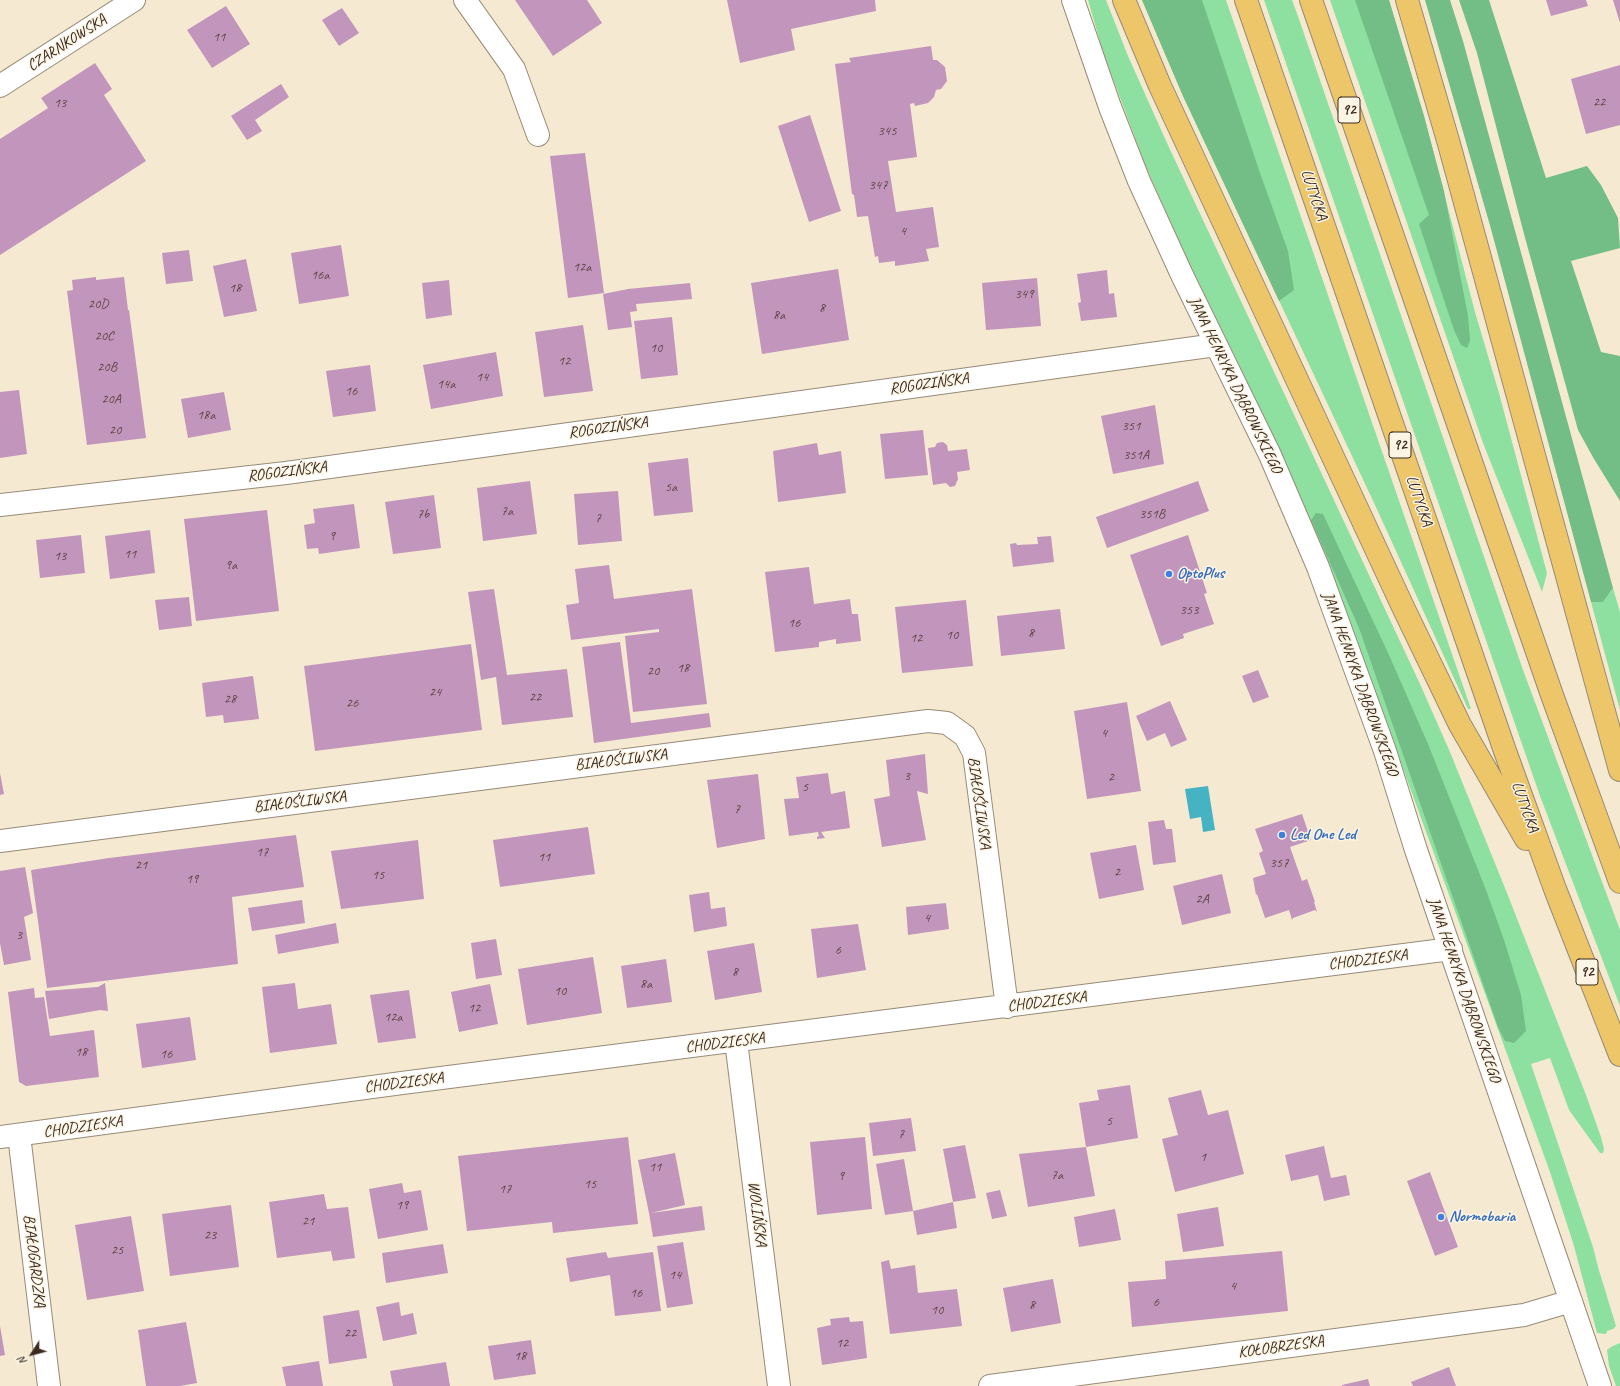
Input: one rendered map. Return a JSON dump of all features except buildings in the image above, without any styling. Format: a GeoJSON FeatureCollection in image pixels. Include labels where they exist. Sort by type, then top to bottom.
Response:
{"type":"FeatureCollection","features":[{"type":"Feature","properties":{"kind":"main road"},"geometry":{"type":"LineString","coordinates":[[1124,0],[1160,86],[1453,711],[1555,889]]}},
{"type":"Feature","properties":{"kind":"main road","name":"LUTYCKA"},"geometry":{"type":"LineString","coordinates":[[1246,0],[1483,686],[1555,889]]}},
{"type":"Feature","properties":{"kind":"main road","name":"92"},"geometry":{"type":"LineString","coordinates":[[1311,0],[1549,688],[1620,882]]}},
{"type":"Feature","properties":{"kind":"main road"},"geometry":{"type":"LineString","coordinates":[[1407,0],[1449,144],[1620,770]]}},
{"type":"Feature","properties":{"kind":"main road","name":"92"},"geometry":{"type":"LineString","coordinates":[[1555,889],[1620,1055]]}},
{"type":"Feature","properties":{"kind":"street","name":"CZARNKOWSKA"},"geometry":{"type":"LineString","coordinates":[[0,86],[134,0]]}},
{"type":"Feature","properties":{"kind":"street"},"geometry":{"type":"LineString","coordinates":[[465,0],[514,70],[538,135]]}},
{"type":"Feature","properties":{"kind":"street","name":"JANA HENRYKA DĄBROWSKIEGO"},"geometry":{"type":"LineString","coordinates":[[1073,0],[1128,155],[1182,275],[1270,455],[1318,567],[1385,751],[1416,850],[1600,1386]]}},
{"type":"Feature","properties":{"kind":"street","name":"ROGOZIŃSKA"},"geometry":{"type":"LineString","coordinates":[[0,505],[294,472],[1216,346]]}},
{"type":"Feature","properties":{"kind":"street","name":"BIAŁOŚLIWSKA"},"geometry":{"type":"LineString","coordinates":[[0,841],[928,720],[947,723],[965,736],[974,753],[1007,1007]]}},
{"type":"Feature","properties":{"kind":"street","name":"CHODZIESKA"},"geometry":{"type":"LineString","coordinates":[[9,1136],[402,1083],[1007,1007],[1450,949]]}},
{"type":"Feature","properties":{"kind":"street","name":"WOLIŃSKA"},"geometry":{"type":"LineString","coordinates":[[736,1041],[779,1386]]}},
{"type":"Feature","properties":{"kind":"street","name":"BIAŁOGARDZKA"},"geometry":{"type":"LineString","coordinates":[[9,1136],[49,1386]]}},
{"type":"Feature","properties":{"kind":"street","name":"KOŁOBRZESKA"},"geometry":{"type":"LineString","coordinates":[[990,1386],[1524,1315],[1571,1301]]}},
{"type":"Feature","properties":{"kind":"green space"},"geometry":{"type":"Polygon","coordinates":[[[1088,0],[1106,0],[1128,56],[1167,143],[1420,684],[1450,752],[1507,893],[1586,1095],[1601,1137],[1604,1149],[1603,1153],[1600,1153],[1569,1110],[1550,1058],[1531,1064],[1593,1247],[1616,1326],[1607,1331],[1606,1334],[1597,1333],[1574,1246],[1550,1172],[1330,568],[1293,481],[1243,373],[1188,261],[1146,167],[1103,52],[1088,0]]]}},
{"type":"Feature","properties":{"kind":"green space"},"geometry":{"type":"Polygon","coordinates":[[[1142,0],[1226,0],[1471,709],[1468,709],[1375,505],[1183,96],[1142,0]]]}},
{"type":"Feature","properties":{"kind":"green space"},"geometry":{"type":"Polygon","coordinates":[[[1142,0],[1202,0],[1260,173],[1288,251],[1294,290],[1279,301],[1183,96],[1142,0]]]}},
{"type":"Feature","properties":{"kind":"green space"},"geometry":{"type":"Polygon","coordinates":[[[1264,0],[1292,0],[1299,19],[1523,670],[1620,930],[1620,1006],[1540,796],[1264,0]]]}},
{"type":"Feature","properties":{"kind":"green space"},"geometry":{"type":"Polygon","coordinates":[[[1330,0],[1389,0],[1424,116],[1475,312],[1499,393],[1547,573],[1542,592],[1483,443],[1330,0]]]}},
{"type":"Feature","properties":{"kind":"green space"},"geometry":{"type":"Polygon","coordinates":[[[1355,0],[1389,0],[1424,116],[1444,191],[1468,316],[1470,341],[1467,348],[1461,345],[1454,330],[1419,224],[1429,215],[1355,0]]]}},
{"type":"Feature","properties":{"kind":"green space"},"geometry":{"type":"Polygon","coordinates":[[[1425,0],[1450,0],[1463,41],[1613,588],[1603,602],[1591,602],[1491,229],[1425,0]]]}},
{"type":"Feature","properties":{"kind":"green space"},"geometry":{"type":"Polygon","coordinates":[[[1459,0],[1489,0],[1546,178],[1587,166],[1601,185],[1618,218],[1620,248],[1571,261],[1601,352],[1620,356],[1620,501],[1578,430],[1524,234],[1477,53],[1459,0]]]}},
{"type":"Feature","properties":{"kind":"green space"},"geometry":{"type":"Polygon","coordinates":[[[1316,513],[1323,514],[1389,655],[1428,744],[1486,890],[1504,940],[1521,995],[1526,1031],[1514,1043],[1505,1041],[1498,1027],[1359,628],[1311,520],[1316,513]]]}},
{"type":"Feature","properties":{"kind":"green space"},"geometry":{"type":"Polygon","coordinates":[[[1613,588],[1620,612],[1620,710],[1591,602],[1603,602],[1613,588]]]}},
{"type":"Feature","properties":{"kind":"green space"},"geometry":{"type":"Polygon","coordinates":[[[1620,1343],[1620,1386],[1616,1386],[1609,1366],[1607,1350],[1620,1343]]]}},
{"type":"Feature","properties":{"kind":"water"},"geometry":{"type":"Polygon","coordinates":[[[1208,786],[1215,830],[1203,832],[1201,817],[1190,819],[1185,789],[1208,786]]]}},
{"type":"Feature","properties":{"kind":"place","name":"OptoPlus"},"geometry":{"type":"Point","coordinates":[1169,574]}},
{"type":"Feature","properties":{"kind":"place","name":"Led One Led"},"geometry":{"type":"Point","coordinates":[1282,835]}},
{"type":"Feature","properties":{"kind":"place","name":"Normobaria"},"geometry":{"type":"Point","coordinates":[1441,1217]}}]}
